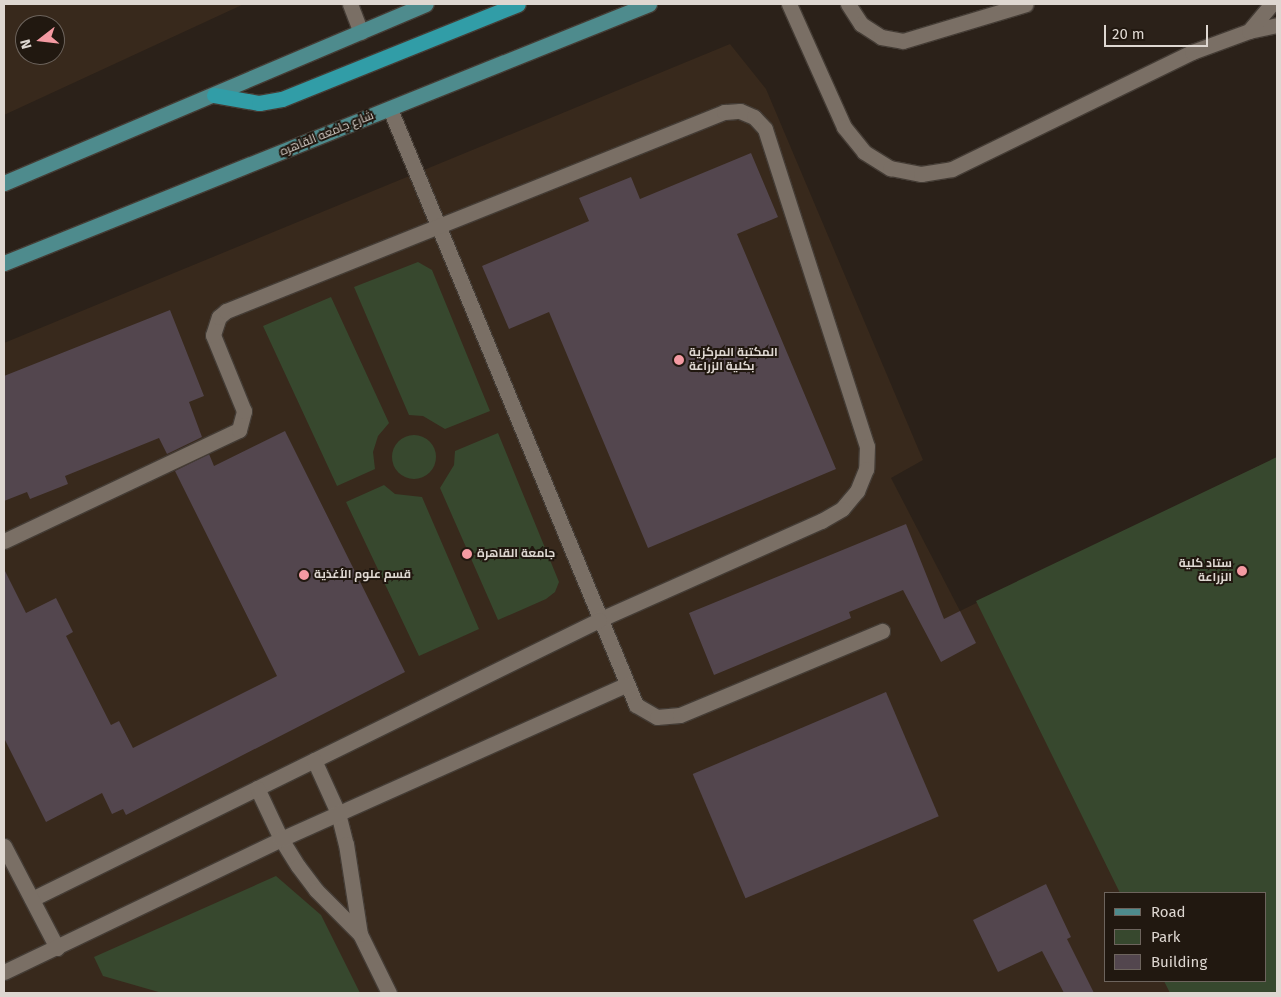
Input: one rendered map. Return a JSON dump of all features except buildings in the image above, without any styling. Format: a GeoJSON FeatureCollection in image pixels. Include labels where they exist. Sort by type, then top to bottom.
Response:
{"type":"FeatureCollection","features":[{"type":"Feature","properties":{"kind":"highway"},"geometry":{"type":"LineString","coordinates":[[214,96],[260,103],[282,99],[518,4]]}},
{"type":"Feature","properties":{"kind":"main road"},"geometry":{"type":"LineString","coordinates":[[4,183],[214,96],[426,4]]}},
{"type":"Feature","properties":{"kind":"main road","name":"شارع جامعه القاهره"},"geometry":{"type":"LineString","coordinates":[[4,263],[649,4]]}},
{"type":"Feature","properties":{"kind":"street"},"geometry":{"type":"LineString","coordinates":[[350,4],[361,32]]}},
{"type":"Feature","properties":{"kind":"street"},"geometry":{"type":"LineString","coordinates":[[789,4],[844,128],[864,152],[890,168],[921,174],[952,169],[1192,52],[1249,31],[1277,25]]}},
{"type":"Feature","properties":{"kind":"street"},"geometry":{"type":"LineString","coordinates":[[848,4],[861,24],[880,37],[903,41],[1026,4]]}},
{"type":"Feature","properties":{"kind":"street"},"geometry":{"type":"LineString","coordinates":[[1249,31],[1272,4]]}},
{"type":"Feature","properties":{"kind":"street"},"geometry":{"type":"LineString","coordinates":[[390,109],[626,685],[636,705],[646,712],[668,718],[882,631]]}},
{"type":"Feature","properties":{"kind":"street"},"geometry":{"type":"LineString","coordinates":[[4,541],[239,430],[244,411],[213,335],[214,326],[226,311],[724,112],[747,114],[765,129],[862,422],[867,446],[866,469],[857,491],[842,509],[821,522],[600,620],[32,900]]}},
{"type":"Feature","properties":{"kind":"street"},"geometry":{"type":"LineString","coordinates":[[4,972],[281,839],[626,685]]}},
{"type":"Feature","properties":{"kind":"street"},"geometry":{"type":"LineString","coordinates":[[314,760],[338,813],[353,874],[360,934]]}},
{"type":"Feature","properties":{"kind":"street"},"geometry":{"type":"LineString","coordinates":[[257,788],[281,839],[316,890],[360,934],[389,993]]}},
{"type":"Feature","properties":{"kind":"street"},"geometry":{"type":"LineString","coordinates":[[4,846],[9,869],[32,900],[56,948]]}},
{"type":"Feature","properties":{"kind":"shaded area"},"geometry":{"type":"Polygon","coordinates":[[[4,4],[244,4],[4,115],[4,4]]]}},
{"type":"Feature","properties":{"kind":"shaded area","name":"جامعة القاهرة"},"geometry":{"type":"Polygon","coordinates":[[[730,44],[766,89],[923,460],[891,478],[960,611],[1277,457],[1277,993],[4,993],[4,343],[730,44]]]}},
{"type":"Feature","properties":{"kind":"green space"},"geometry":{"type":"Polygon","coordinates":[[[418,262],[432,270],[490,411],[445,429],[423,416],[409,415],[354,287],[418,262]]]}},
{"type":"Feature","properties":{"kind":"green space"},"geometry":{"type":"Polygon","coordinates":[[[331,297],[389,423],[378,436],[373,452],[375,469],[337,486],[263,326],[331,297]]]}},
{"type":"Feature","properties":{"kind":"green space"},"geometry":{"type":"Polygon","coordinates":[[[498,433],[559,582],[555,592],[546,599],[498,620],[440,488],[454,465],[455,451],[498,433]]]}},
{"type":"Feature","properties":{"kind":"green space"},"geometry":{"type":"Polygon","coordinates":[[[410,435],[418,435],[430,441],[436,457],[430,473],[418,479],[410,479],[398,473],[392,461],[392,453],[398,441],[410,435]]]}},
{"type":"Feature","properties":{"kind":"green space"},"geometry":{"type":"Polygon","coordinates":[[[1277,457],[1277,993],[1170,993],[1164,982],[1266,982],[1266,892],[1120,892],[976,601],[1277,457]]]}},
{"type":"Feature","properties":{"kind":"green space"},"geometry":{"type":"Polygon","coordinates":[[[384,485],[395,494],[422,497],[479,629],[419,656],[346,502],[384,485]]]}},
{"type":"Feature","properties":{"kind":"green space"},"geometry":{"type":"Polygon","coordinates":[[[276,876],[321,915],[360,993],[162,993],[103,976],[94,957],[276,876]]]}},
{"type":"Feature","properties":{"kind":"place","name":"المكتبة المركزية بكلية الزراعة"},"geometry":{"type":"Point","coordinates":[679,360]}},
{"type":"Feature","properties":{"kind":"place","name":"جامعة القاهرة"},"geometry":{"type":"Point","coordinates":[467,554]}},
{"type":"Feature","properties":{"kind":"place","name":"ستاد كلية الزراعة"},"geometry":{"type":"Point","coordinates":[1242,571]}},
{"type":"Feature","properties":{"kind":"place","name":"قسم علوم الأغذية"},"geometry":{"type":"Point","coordinates":[304,575]}}]}
